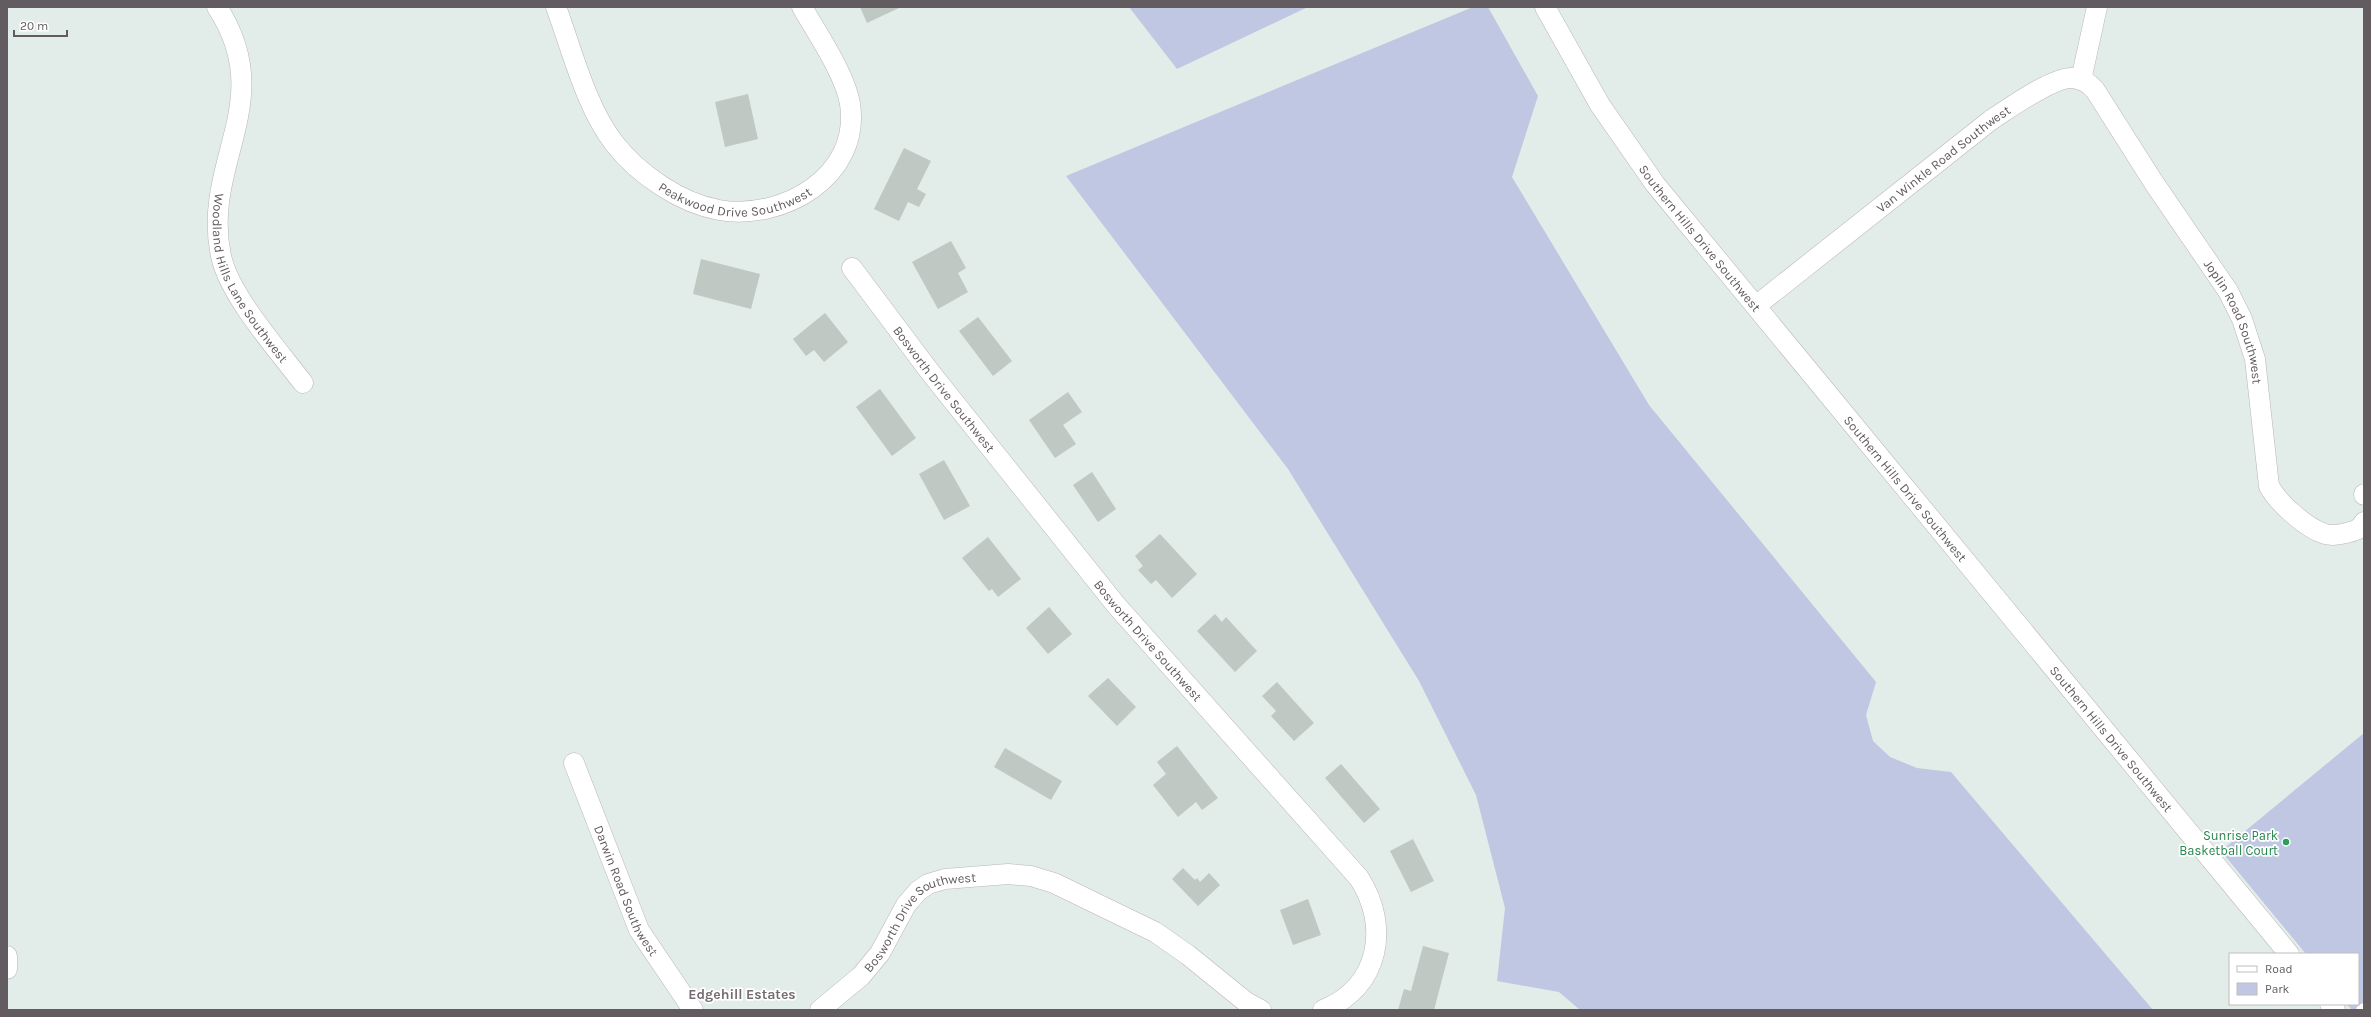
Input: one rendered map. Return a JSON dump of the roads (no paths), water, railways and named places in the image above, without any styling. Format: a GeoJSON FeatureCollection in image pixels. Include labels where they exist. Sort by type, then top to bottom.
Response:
{"type":"FeatureCollection","features":[{"type":"Feature","properties":{"kind":"street","name":"Woodland Hills Lane Southwest"},"geometry":{"type":"LineString","coordinates":[[217,7],[228,24],[237,46],[242,68],[240,111],[218,202],[217,235],[221,258],[229,280],[239,296],[302,383]]}},
{"type":"Feature","properties":{"kind":"street","name":"Peakwood Drive Southwest"},"geometry":{"type":"LineString","coordinates":[[556,7],[600,120],[613,142],[628,159],[677,194],[697,204],[720,210],[742,211],[765,209],[794,200],[813,189],[829,175],[842,158],[848,144],[852,122],[850,103],[845,86],[802,7]]}},
{"type":"Feature","properties":{"kind":"street","name":"Southern Hills Drive Southwest"},"geometry":{"type":"LineString","coordinates":[[1545,7],[1600,105],[1655,184],[2288,953]]}},
{"type":"Feature","properties":{"kind":"street"},"geometry":{"type":"LineString","coordinates":[[2081,80],[2097,7]]}},
{"type":"Feature","properties":{"kind":"street","name":"Van Winkle Road Southwest"},"geometry":{"type":"LineString","coordinates":[[1757,306],[1991,120],[2029,96],[2062,79],[2073,78],[2081,80]]}},
{"type":"Feature","properties":{"kind":"street","name":"Joplin Road Southwest"},"geometry":{"type":"LineString","coordinates":[[2081,80],[2095,90],[2154,183],[2228,291],[2242,319],[2255,359],[2269,486],[2275,497],[2314,529],[2326,534],[2338,535],[2357,531],[2364,522]]}},
{"type":"Feature","properties":{"kind":"street","name":"Bosworth Drive Southwest"},"geometry":{"type":"LineString","coordinates":[[852,268],[930,372],[1116,605],[1359,878],[1369,893],[1376,914],[1377,936],[1373,958],[1356,987],[1343,999],[1323,1010]]}},
{"type":"Feature","properties":{"kind":"street","name":"Darwin Road Southwest"},"geometry":{"type":"LineString","coordinates":[[574,763],[639,930],[693,1010]]}},
{"type":"Feature","properties":{"kind":"street","name":"Bosworth Drive Southwest"},"geometry":{"type":"LineString","coordinates":[[820,1010],[861,976],[880,953],[906,905],[918,891],[928,884],[945,879],[1008,874],[1031,876],[1054,883],[1155,932],[1188,955],[1246,1002],[1261,1010]]}},
{"type":"Feature","properties":{"kind":"street"},"geometry":{"type":"LineString","coordinates":[[7,956],[7,969]]}},
{"type":"Feature","properties":{"kind":"place","name":"Sunrise Park Basketball Court"},"geometry":{"type":"Point","coordinates":[2286,842]}},
{"type":"Feature","properties":{"kind":"district","name":"Edgehill Estates"},"geometry":{"type":"Point","coordinates":[742,994]}}]}
